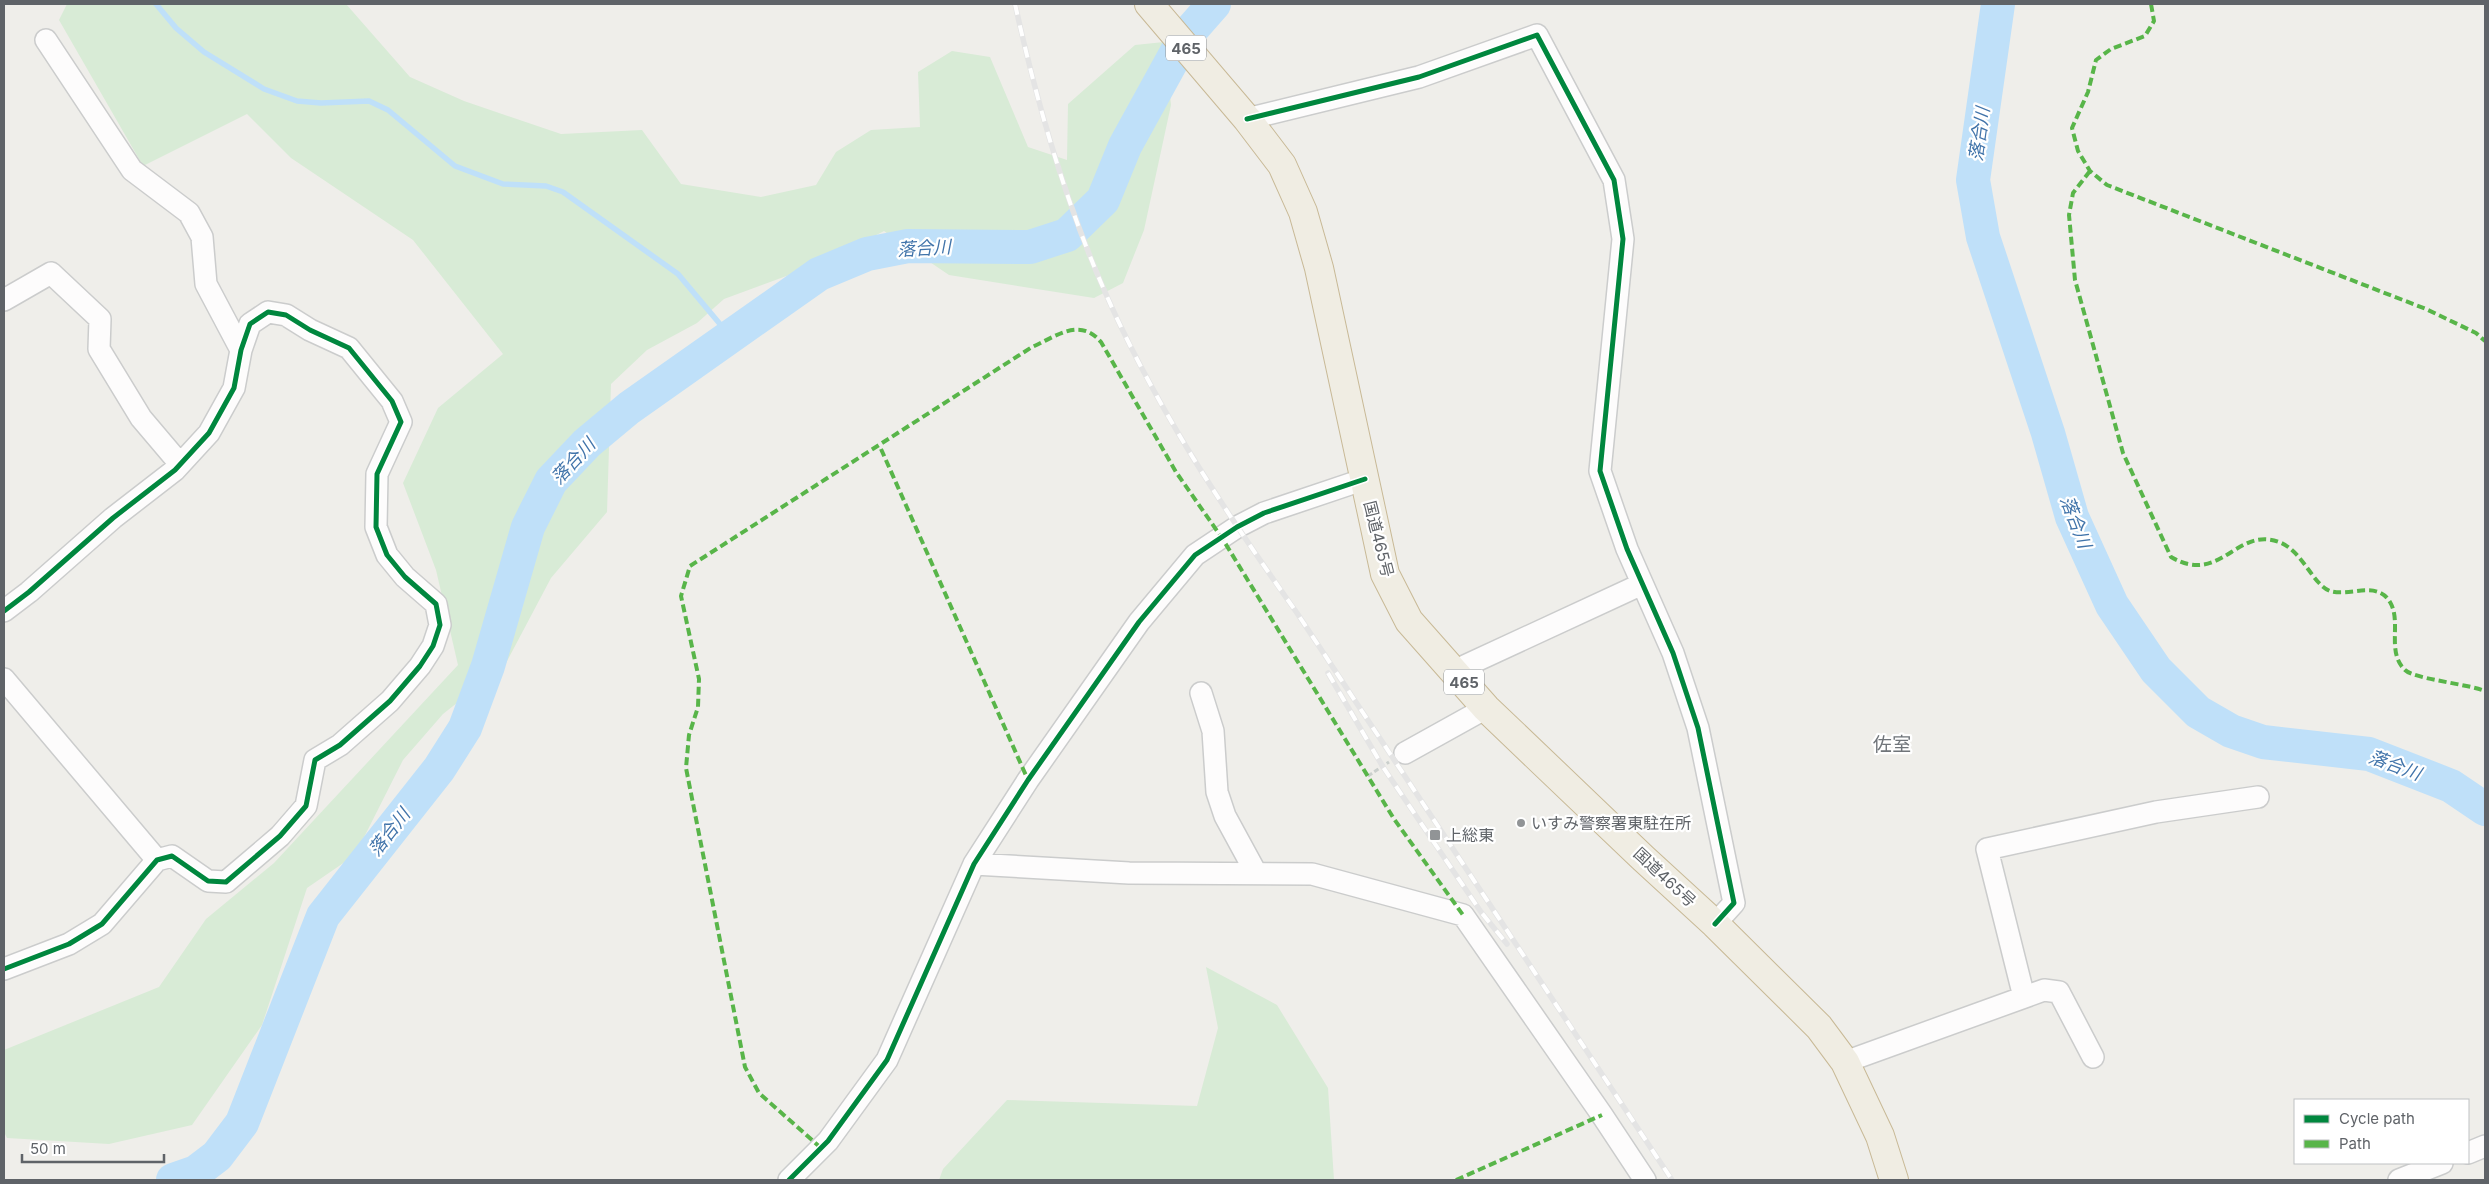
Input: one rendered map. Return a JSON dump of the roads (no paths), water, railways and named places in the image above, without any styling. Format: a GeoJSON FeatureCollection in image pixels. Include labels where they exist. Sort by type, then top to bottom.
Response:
{"type":"FeatureCollection","features":[{"type":"Feature","properties":{"kind":"highway","name":"国道465号"},"geometry":{"type":"LineString","coordinates":[[1154,10],[1214,79],[1282,165],[1303,212],[1319,268],[1385,574],[1409,621],[1486,708],[1715,924],[1819,1027],[1845,1062],[1880,1136],[1894,1180]]}},
{"type":"Feature","properties":{"kind":"street"},"geometry":{"type":"LineString","coordinates":[[1247,119],[1420,77],[1537,35],[1614,180],[1623,239],[1600,472],[1627,549],[1673,653],[1698,728],[1734,903],[1715,924]]}},
{"type":"Feature","properties":{"kind":"street"},"geometry":{"type":"LineString","coordinates":[[46,40],[132,170],[189,213],[202,237],[206,284],[241,350]]}},
{"type":"Feature","properties":{"kind":"street"},"geometry":{"type":"LineString","coordinates":[[4,300],[51,273],[93,312],[100,319],[99,348],[141,418],[180,464]]}},
{"type":"Feature","properties":{"kind":"street"},"geometry":{"type":"LineString","coordinates":[[4,611],[180,464],[209,433],[234,388],[241,350],[250,324],[268,312],[286,315],[310,330],[349,348],[392,401],[401,422],[377,474],[376,527],[387,555],[405,577],[436,604],[440,625],[433,646],[420,666],[390,701],[340,745],[315,760],[306,806],[280,836],[226,882],[208,881],[172,856],[157,860],[102,924],[69,944],[4,969]]}},
{"type":"Feature","properties":{"kind":"street"},"geometry":{"type":"LineString","coordinates":[[789,1180],[828,1141],[887,1060],[974,864],[1028,780],[1139,622],[1195,555],[1237,527],[1264,513],[1365,479]]}},
{"type":"Feature","properties":{"kind":"street"},"geometry":{"type":"LineString","coordinates":[[1454,671],[1642,584]]}},
{"type":"Feature","properties":{"kind":"street"},"geometry":{"type":"LineString","coordinates":[[4,679],[157,860]]}},
{"type":"Feature","properties":{"kind":"street"},"geometry":{"type":"LineString","coordinates":[[1201,692],[1213,731],[1217,792],[1222,808],[1256,873]]}},
{"type":"Feature","properties":{"kind":"street"},"geometry":{"type":"LineString","coordinates":[[1405,753],[1486,708]]}},
{"type":"Feature","properties":{"kind":"street"},"geometry":{"type":"LineString","coordinates":[[2024,997],[1987,850],[2156,812],[2258,797]]}},
{"type":"Feature","properties":{"kind":"street"},"geometry":{"type":"LineString","coordinates":[[974,864],[1129,873],[1312,874],[1463,915],[1606,1120],[1644,1180]]}},
{"type":"Feature","properties":{"kind":"street"},"geometry":{"type":"LineString","coordinates":[[1845,1062],[2044,990],[2059,992],[2093,1057]]}},
{"type":"Feature","properties":{"kind":"street"},"geometry":{"type":"LineString","coordinates":[[2469,1152],[2485,1146]]}},
{"type":"Feature","properties":{"kind":"street"},"geometry":{"type":"LineString","coordinates":[[2399,1180],[2439,1164]]}},
{"type":"Feature","properties":{"kind":"waterway"},"geometry":{"type":"LineString","coordinates":[[156,4],[176,28],[204,52],[264,89],[297,101],[321,103],[369,101],[388,110],[455,166],[503,184],[546,186],[563,192],[678,274],[730,336]]}},
{"type":"Feature","properties":{"kind":"waterway","name":"落合川"},"geometry":{"type":"LineString","coordinates":[[173,1180],[196,1172],[217,1156],[242,1123],[323,916],[439,769],[465,728],[488,666],[528,527],[551,481],[587,443],[629,408],[819,274],[867,254],[908,246],[1030,247],[1067,235],[1103,200],[1125,146],[1185,37],[1214,4]]}},
{"type":"Feature","properties":{"kind":"waterway","name":"落合川"},"geometry":{"type":"LineString","coordinates":[[1998,4],[1973,180],[1983,237],[2048,433],[2072,517],[2112,605],[2156,670],[2198,712],[2231,731],[2263,742],[2369,754],[2451,786],[2485,809]]}},
{"type":"Feature","properties":{"kind":"railway"},"geometry":{"type":"LineString","coordinates":[[1015,4],[1041,111],[1075,216],[1102,285],[1143,371],[1166,413],[1216,495],[1297,613],[1672,1180]]}},
{"type":"Feature","properties":{"kind":"railway"},"geometry":{"type":"LineString","coordinates":[[1328,673],[1383,767],[1481,912],[1507,944]]}},
{"type":"Feature","properties":{"kind":"place","name":"いすみ警察署東駐在所"},"geometry":{"type":"Point","coordinates":[1521,823]}},
{"type":"Feature","properties":{"kind":"place","name":"上総東"},"geometry":{"type":"Point","coordinates":[1435,835]}},
{"type":"Feature","properties":{"kind":"district","name":"佐室"},"geometry":{"type":"Point","coordinates":[1892,744]}}]}
